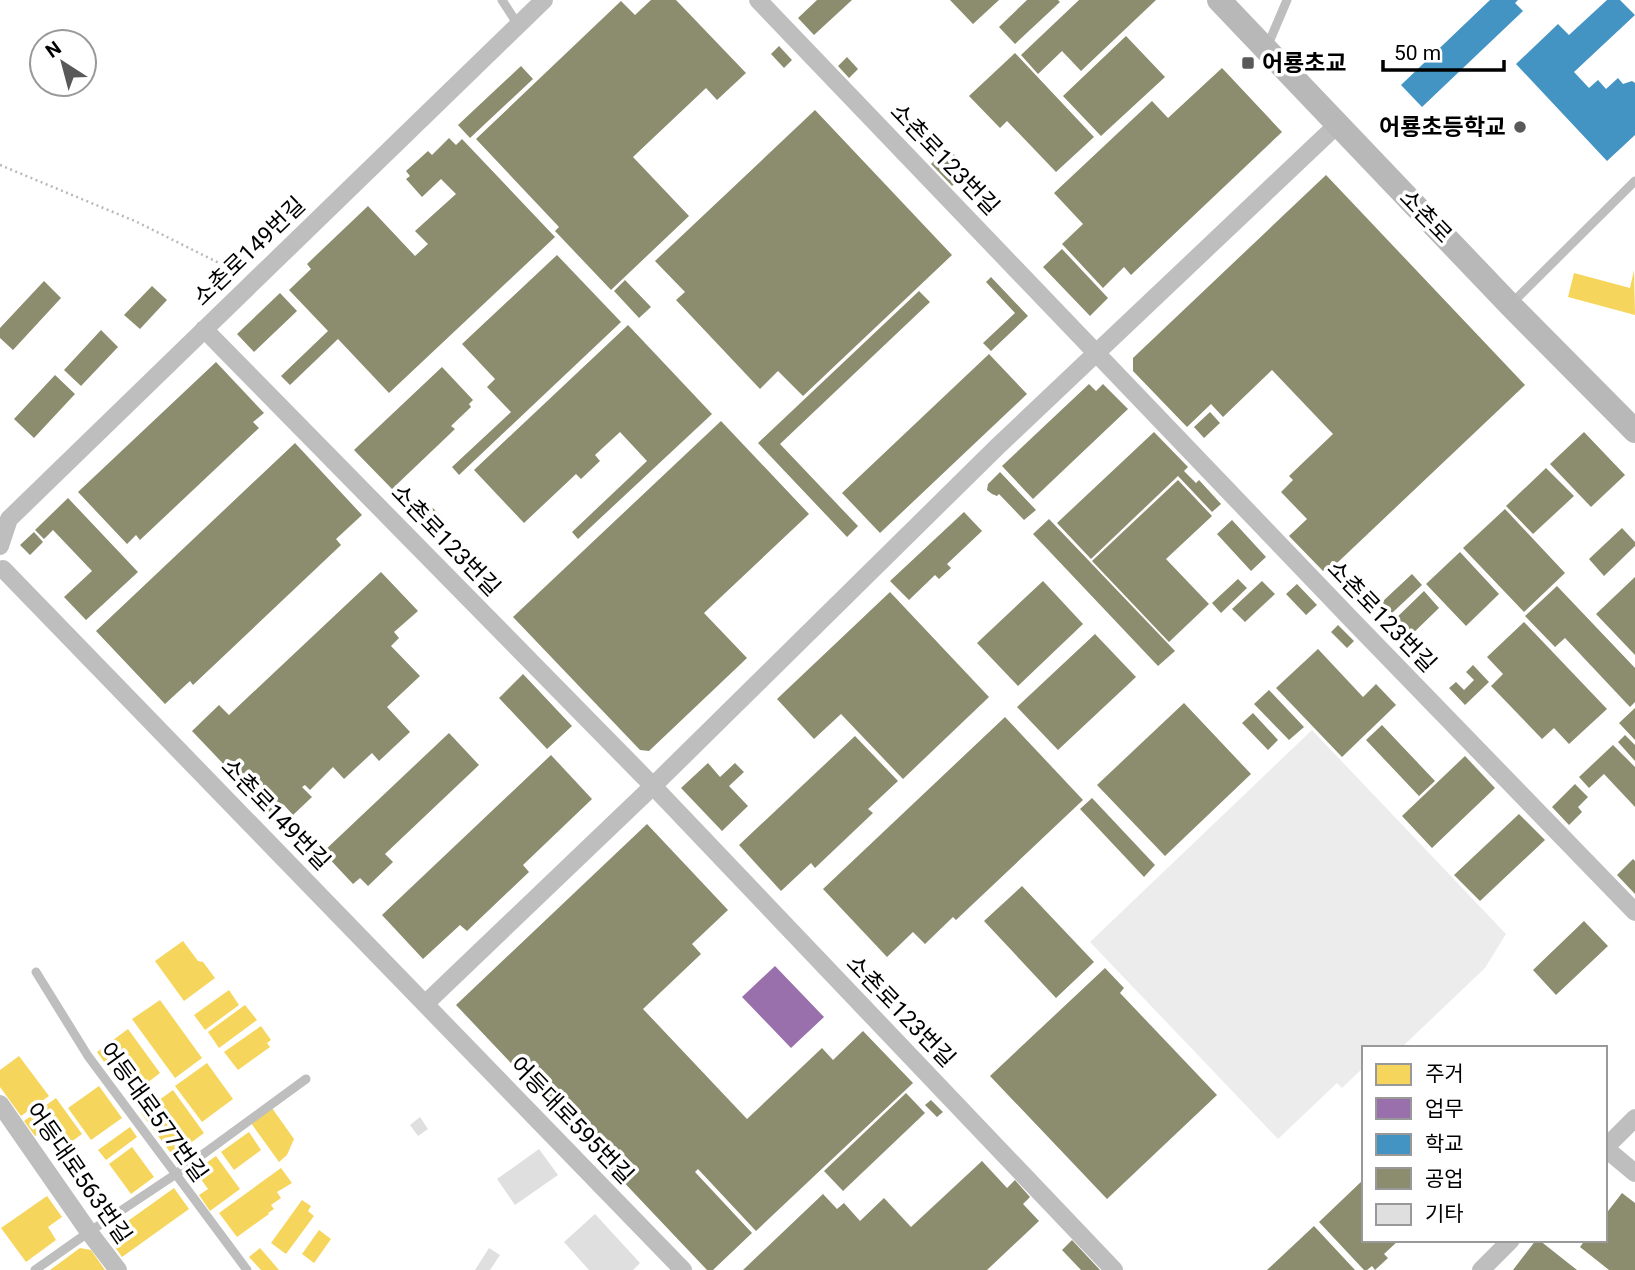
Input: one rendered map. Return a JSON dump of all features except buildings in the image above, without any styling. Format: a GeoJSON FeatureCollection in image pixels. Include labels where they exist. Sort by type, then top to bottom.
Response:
{"type":"FeatureCollection","features":[{"type":"Feature","properties":{"kind":"street","name":"소촌로149번길"},"geometry":{"type":"LineString","coordinates":[[0,545],[5,523],[544,0]]}},
{"type":"Feature","properties":{"kind":"street","name":"소촌로123번길"},"geometry":{"type":"LineString","coordinates":[[758,0],[1635,912]]}},
{"type":"Feature","properties":{"kind":"street","name":"소촌로"},"geometry":{"type":"LineString","coordinates":[[1219,0],[1510,305],[1635,431]]}},
{"type":"Feature","properties":{"kind":"street"},"geometry":{"type":"LineString","coordinates":[[425,1004],[653,786],[997,447],[1338,124]]}},
{"type":"Feature","properties":{"kind":"street","name":"소촌로123번길"},"geometry":{"type":"LineString","coordinates":[[204,329],[653,786],[1114,1270]]}},
{"type":"Feature","properties":{"kind":"street","name":"소촌로149번길"},"geometry":{"type":"LineString","coordinates":[[1,564],[425,1004]]}},
{"type":"Feature","properties":{"kind":"street","name":"어등대로595번길"},"geometry":{"type":"LineString","coordinates":[[425,1004],[683,1270]]}},
{"type":"Feature","properties":{"kind":"street","name":"어등대로563번길"},"geometry":{"type":"LineString","coordinates":[[0,1104],[118,1270]]}},
{"type":"Feature","properties":{"kind":"street"},"geometry":{"type":"LineString","coordinates":[[1607,1146],[1635,1118]]}},
{"type":"Feature","properties":{"kind":"street"},"geometry":{"type":"LineString","coordinates":[[1607,1150],[1635,1173]]}},
{"type":"Feature","properties":{"kind":"street"},"geometry":{"type":"LineString","coordinates":[[1481,1270],[1509,1242]]}},
{"type":"Feature","properties":{"kind":"lane"},"geometry":{"type":"LineString","coordinates":[[502,0],[518,25]]}},
{"type":"Feature","properties":{"kind":"lane"},"geometry":{"type":"LineString","coordinates":[[1266,49],[1287,0]]}},
{"type":"Feature","properties":{"kind":"lane"},"geometry":{"type":"LineString","coordinates":[[1510,305],[1635,181]]}},
{"type":"Feature","properties":{"kind":"lane","name":"어등대로577번길"},"geometry":{"type":"LineString","coordinates":[[36,972],[88,1056],[247,1270]]}},
{"type":"Feature","properties":{"kind":"lane"},"geometry":{"type":"LineString","coordinates":[[35,1270],[176,1174],[306,1079]]}},
{"type":"Feature","properties":{"kind":"path"},"geometry":{"type":"LineString","coordinates":[[0,165],[137,222],[254,281]]}},
{"type":"Feature","properties":{"kind":"shaded area"},"geometry":{"type":"Polygon","coordinates":[[[1312,730],[1506,934],[1485,968],[1403,1046],[1362,1046],[1362,1069],[1342,1088],[1337,1083],[1278,1139],[1090,942],[1312,730]]]}},
{"type":"Feature","properties":{"kind":"place","name":"어룡초교"},"geometry":{"type":"Point","coordinates":[1248,63]}},
{"type":"Feature","properties":{"kind":"place","name":"어룡초등학교"},"geometry":{"type":"Point","coordinates":[1520,127]}}]}
